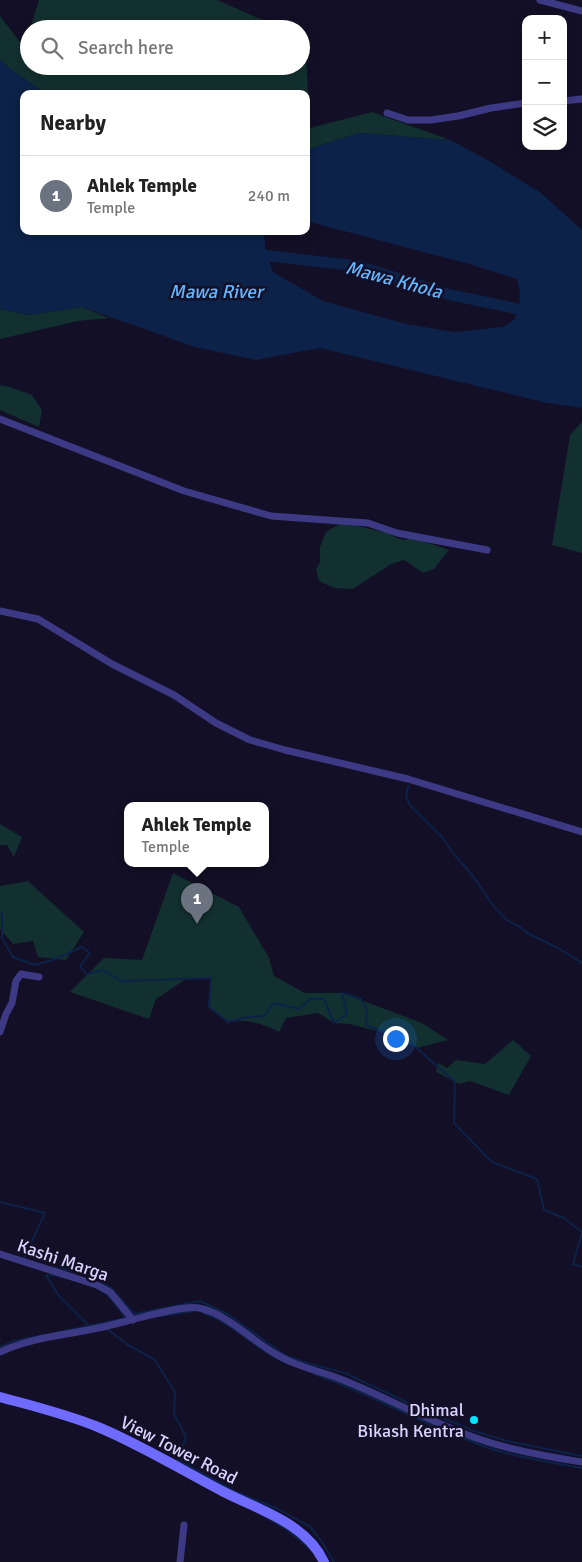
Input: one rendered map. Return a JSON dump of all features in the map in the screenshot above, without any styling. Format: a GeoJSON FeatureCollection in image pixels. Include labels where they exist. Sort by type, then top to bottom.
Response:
{"type":"FeatureCollection","features":[{"type":"Feature","properties":{"kind":"street"},"geometry":{"type":"LineString","coordinates":[[540,0],[582,11]]}},
{"type":"Feature","properties":{"kind":"street"},"geometry":{"type":"LineString","coordinates":[[567,101],[582,99]]}},
{"type":"Feature","properties":{"kind":"street"},"geometry":{"type":"LineString","coordinates":[[387,113],[408,120],[431,120],[522,104]]}},
{"type":"Feature","properties":{"kind":"street"},"geometry":{"type":"LineString","coordinates":[[0,419],[184,491],[271,516],[368,523],[397,533],[461,547],[487,550]]}},
{"type":"Feature","properties":{"kind":"street"},"geometry":{"type":"LineString","coordinates":[[0,611],[38,619],[112,664],[174,694],[216,723],[250,740],[408,779],[582,832]]}},
{"type":"Feature","properties":{"kind":"street"},"geometry":{"type":"LineString","coordinates":[[0,1032],[12,1003],[16,981],[20,974],[39,977]]}},
{"type":"Feature","properties":{"kind":"street","name":"Kashi Marga"},"geometry":{"type":"LineString","coordinates":[[0,1254],[97,1285],[110,1292],[133,1320]]}},
{"type":"Feature","properties":{"kind":"street"},"geometry":{"type":"LineString","coordinates":[[0,1352],[14,1345],[196,1307],[215,1313],[282,1358],[342,1380],[414,1413],[483,1440],[549,1457],[582,1462]]}},
{"type":"Feature","properties":{"kind":"street","name":"View Tower Road"},"geometry":{"type":"LineString","coordinates":[[0,1397],[66,1415],[100,1428],[276,1516],[305,1536],[321,1555],[324,1562]]}},
{"type":"Feature","properties":{"kind":"street"},"geometry":{"type":"LineString","coordinates":[[180,1562],[184,1525]]}},
{"type":"Feature","properties":{"kind":"green space"},"geometry":{"type":"Polygon","coordinates":[[[39,0],[217,0],[263,20],[33,20],[39,0]]]}},
{"type":"Feature","properties":{"kind":"green space"},"geometry":{"type":"Polygon","coordinates":[[[0,16],[20,42],[20,75],[307,75],[308,90],[40,90],[9,68],[0,60],[0,16]]]}},
{"type":"Feature","properties":{"kind":"green space"},"geometry":{"type":"Polygon","coordinates":[[[372,112],[450,140],[359,133],[310,149],[310,128],[372,112]]]}},
{"type":"Feature","properties":{"kind":"green space"},"geometry":{"type":"Polygon","coordinates":[[[82,307],[109,318],[78,321],[0,339],[0,309],[29,315],[82,307]]]}},
{"type":"Feature","properties":{"kind":"green space"},"geometry":{"type":"Polygon","coordinates":[[[0,385],[32,395],[42,410],[39,427],[0,410],[0,385]]]}},
{"type":"Feature","properties":{"kind":"green space"},"geometry":{"type":"Polygon","coordinates":[[[582,422],[582,553],[552,545],[570,435],[582,422]]]}},
{"type":"Feature","properties":{"kind":"green space"},"geometry":{"type":"Polygon","coordinates":[[[340,524],[388,533],[399,539],[406,540],[412,537],[449,550],[434,569],[423,573],[404,560],[391,564],[353,589],[334,588],[319,581],[316,569],[320,562],[320,547],[326,532],[340,524]]]}},
{"type":"Feature","properties":{"kind":"green space"},"geometry":{"type":"Polygon","coordinates":[[[0,824],[22,837],[14,857],[7,845],[0,845],[0,824]]]}},
{"type":"Feature","properties":{"kind":"green space"},"geometry":{"type":"Polygon","coordinates":[[[173,873],[239,907],[269,958],[274,976],[305,993],[342,993],[422,1023],[448,1040],[417,1048],[386,1033],[349,1024],[334,1023],[318,1013],[286,1018],[279,1032],[254,1022],[228,1022],[209,1007],[211,978],[186,979],[156,999],[149,1019],[70,992],[104,958],[142,960],[173,873]]]}},
{"type":"Feature","properties":{"kind":"green space"},"geometry":{"type":"Polygon","coordinates":[[[28,881],[84,932],[66,960],[38,957],[33,941],[13,944],[0,929],[0,886],[28,881]]]}},
{"type":"Feature","properties":{"kind":"green space"},"geometry":{"type":"Polygon","coordinates":[[[513,1040],[531,1056],[509,1095],[470,1081],[460,1084],[436,1072],[438,1063],[447,1068],[456,1060],[485,1064],[513,1040]]]}},
{"type":"Feature","properties":{"kind":"water","name":"Mawa River"},"geometry":{"type":"Polygon","coordinates":[[[0,60],[40,90],[20,90],[20,235],[264,235],[266,253],[273,272],[323,301],[406,324],[454,332],[503,327],[515,319],[519,307],[520,293],[517,279],[465,263],[310,222],[310,149],[359,133],[450,140],[486,159],[541,193],[582,230],[582,408],[547,403],[320,348],[256,360],[195,347],[82,307],[29,315],[0,309],[0,60]]]}},
{"type":"Feature","properties":{"kind":"waterway","name":"Mawa Khola"},"geometry":{"type":"LineString","coordinates":[[253,254],[358,266],[451,295],[533,312]]}},
{"type":"Feature","properties":{"kind":"waterway"},"geometry":{"type":"LineString","coordinates":[[408,786],[406,797],[410,805],[443,838],[495,908],[507,920],[527,933],[558,948],[582,963]]}},
{"type":"Feature","properties":{"kind":"waterway"},"geometry":{"type":"LineString","coordinates":[[0,913],[2,914],[2,938],[13,957],[35,965],[55,959],[82,947],[90,953],[80,966],[86,974],[103,970],[121,981],[211,978],[209,1007],[228,1022],[247,1017],[264,1016],[274,1003],[299,1009],[310,999],[324,999],[334,1023],[347,1014],[342,993],[360,998],[367,1010],[366,1025],[411,1043],[455,1082],[454,1123],[492,1162],[537,1179],[544,1210],[564,1218],[582,1232]]}},
{"type":"Feature","properties":{"kind":"waterway"},"geometry":{"type":"LineString","coordinates":[[0,1202],[45,1213],[24,1258]]}},
{"type":"Feature","properties":{"kind":"waterway"},"geometry":{"type":"LineString","coordinates":[[582,1233],[573,1264],[582,1267]]}},
{"type":"Feature","properties":{"kind":"waterway"},"geometry":{"type":"LineString","coordinates":[[52,1267],[92,1276],[111,1288],[134,1314],[200,1301],[229,1315],[286,1356],[345,1373],[425,1411],[477,1432],[507,1441],[582,1456]]}},
{"type":"Feature","properties":{"kind":"waterway"},"geometry":{"type":"LineString","coordinates":[[46,1275],[77,1281],[100,1290],[112,1299],[126,1318],[89,1326],[59,1296],[46,1275]]}},
{"type":"Feature","properties":{"kind":"waterway"},"geometry":{"type":"LineString","coordinates":[[161,1316],[194,1311]]}},
{"type":"Feature","properties":{"kind":"waterway"},"geometry":{"type":"LineString","coordinates":[[203,1313],[225,1324],[269,1354],[291,1365]]}},
{"type":"Feature","properties":{"kind":"waterway"},"geometry":{"type":"LineString","coordinates":[[0,1347],[14,1341],[89,1326]]}},
{"type":"Feature","properties":{"kind":"waterway"},"geometry":{"type":"LineString","coordinates":[[107,1329],[128,1345],[154,1359],[175,1392],[174,1414],[186,1437],[178,1460],[236,1492],[278,1509],[310,1527],[334,1562]]}},
{"type":"Feature","properties":{"kind":"waterway"},"geometry":{"type":"LineString","coordinates":[[314,1374],[489,1448],[523,1457],[582,1468]]}},
{"type":"Feature","properties":{"kind":"waterway"},"geometry":{"type":"LineString","coordinates":[[260,1514],[286,1529],[308,1547]]}},
{"type":"Feature","properties":{"kind":"place","name":"Ahlek Temple"},"geometry":{"type":"Point","coordinates":[197,924]}},
{"type":"Feature","properties":{"kind":"place","name":"Dhimal Bikash Kentra"},"geometry":{"type":"Point","coordinates":[474,1420]}}]}
